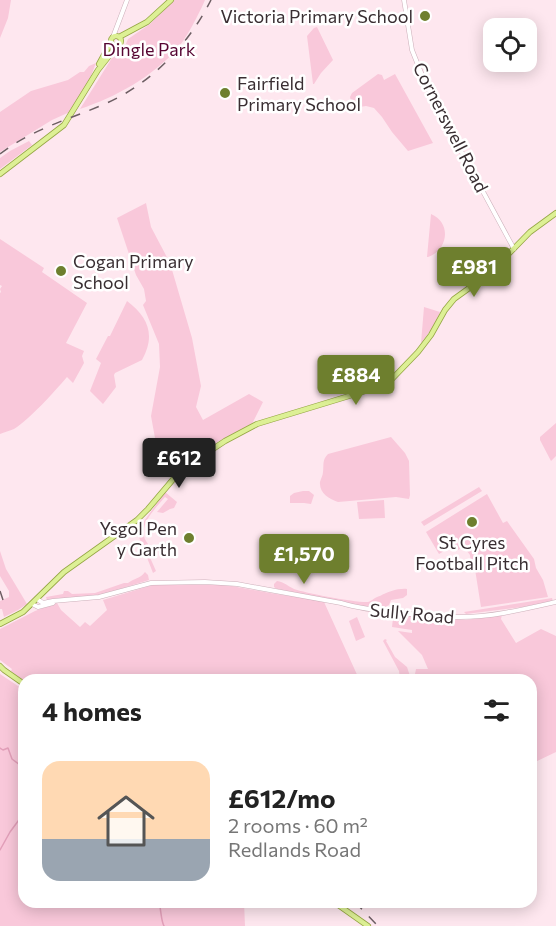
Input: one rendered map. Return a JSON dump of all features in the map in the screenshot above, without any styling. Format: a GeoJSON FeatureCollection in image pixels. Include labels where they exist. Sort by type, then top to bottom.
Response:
{"type":"FeatureCollection","features":[{"type":"Feature","properties":{"kind":"main road"},"geometry":{"type":"LineString","coordinates":[[0,174],[64,125],[117,40],[136,31],[171,0]]}},
{"type":"Feature","properties":{"kind":"main road"},"geometry":{"type":"LineString","coordinates":[[0,624],[19,615],[64,572],[137,520],[181,470],[225,441],[257,424],[377,387],[396,376],[427,341],[454,299],[490,273],[535,228],[556,213]]}},
{"type":"Feature","properties":{"kind":"main road"},"geometry":{"type":"LineString","coordinates":[[1,667],[18,680]]}},
{"type":"Feature","properties":{"kind":"main road"},"geometry":{"type":"LineString","coordinates":[[342,908],[368,926]]}},
{"type":"Feature","properties":{"kind":"street"},"geometry":{"type":"LineString","coordinates":[[117,40],[119,24],[127,0]]}},
{"type":"Feature","properties":{"kind":"street","name":"Cornerswell Road"},"geometry":{"type":"LineString","coordinates":[[404,0],[411,43],[422,75],[514,249]]}},
{"type":"Feature","properties":{"kind":"street","name":"Sully Road"},"geometry":{"type":"LineString","coordinates":[[37,599],[43,603],[99,597],[151,583],[205,582],[237,584],[337,602],[357,608],[422,615],[462,617],[519,610],[556,602]]}},
{"type":"Feature","properties":{"kind":"street","name":"Sully Road"},"geometry":{"type":"LineString","coordinates":[[32,604],[38,607],[56,601]]}},
{"type":"Feature","properties":{"kind":"green space"},"geometry":{"type":"Polygon","coordinates":[[[0,0],[11,0],[8,18],[0,38],[0,0]]]}},
{"type":"Feature","properties":{"kind":"green space","name":"Dingle Park"},"geometry":{"type":"Polygon","coordinates":[[[174,0],[205,0],[178,48],[157,68],[133,85],[80,109],[115,53],[125,46],[128,39],[150,24],[174,0]]]}},
{"type":"Feature","properties":{"kind":"green space"},"geometry":{"type":"Polygon","coordinates":[[[317,27],[333,60],[313,84],[307,36],[317,27]]]}},
{"type":"Feature","properties":{"kind":"green space"},"geometry":{"type":"Polygon","coordinates":[[[96,63],[72,111],[52,120],[0,152],[0,112],[31,91],[68,80],[96,63]]]}},
{"type":"Feature","properties":{"kind":"green space"},"geometry":{"type":"Polygon","coordinates":[[[378,74],[382,75],[384,80],[395,74],[433,143],[408,151],[374,108],[366,106],[353,108],[350,97],[352,93],[378,74]]]}},
{"type":"Feature","properties":{"kind":"green space"},"geometry":{"type":"Polygon","coordinates":[[[29,141],[32,145],[0,169],[0,158],[29,141]]]}},
{"type":"Feature","properties":{"kind":"green space"},"geometry":{"type":"Polygon","coordinates":[[[146,203],[151,227],[170,263],[192,338],[201,386],[196,407],[203,420],[249,394],[263,402],[252,424],[200,451],[177,467],[162,454],[155,438],[151,416],[160,367],[159,344],[143,305],[146,301],[144,289],[136,275],[117,218],[146,203]]]}},
{"type":"Feature","properties":{"kind":"green space"},"geometry":{"type":"Polygon","coordinates":[[[431,214],[442,224],[445,236],[440,249],[427,257],[431,214]]]}},
{"type":"Feature","properties":{"kind":"green space"},"geometry":{"type":"Polygon","coordinates":[[[0,239],[44,268],[42,272],[87,303],[66,343],[84,351],[82,356],[84,363],[73,383],[67,377],[27,419],[14,429],[0,434],[0,289],[2,286],[0,285],[0,239]]]}},
{"type":"Feature","properties":{"kind":"green space"},"geometry":{"type":"Polygon","coordinates":[[[127,301],[145,320],[149,342],[142,360],[115,373],[116,387],[103,404],[90,391],[101,363],[96,359],[127,301]]]}},
{"type":"Feature","properties":{"kind":"green space"},"geometry":{"type":"Polygon","coordinates":[[[424,307],[440,312],[437,322],[421,343],[424,307]]]}},
{"type":"Feature","properties":{"kind":"green space"},"geometry":{"type":"Polygon","coordinates":[[[556,423],[556,456],[551,461],[540,437],[556,423]]]}},
{"type":"Feature","properties":{"kind":"green space"},"geometry":{"type":"Polygon","coordinates":[[[391,437],[409,461],[409,499],[396,497],[338,502],[323,492],[320,482],[324,460],[328,454],[391,437]]]}},
{"type":"Feature","properties":{"kind":"green space"},"geometry":{"type":"Polygon","coordinates":[[[479,487],[482,491],[424,526],[421,522],[479,487]]]}},
{"type":"Feature","properties":{"kind":"green space"},"geometry":{"type":"Polygon","coordinates":[[[309,491],[314,495],[311,504],[290,503],[290,496],[309,491]]]}},
{"type":"Feature","properties":{"kind":"green space"},"geometry":{"type":"Polygon","coordinates":[[[165,492],[177,502],[174,508],[163,513],[157,512],[168,499],[165,497],[148,519],[144,532],[148,553],[156,571],[153,573],[139,537],[142,524],[165,492]]]}},
{"type":"Feature","properties":{"kind":"green space"},"geometry":{"type":"Polygon","coordinates":[[[487,494],[503,523],[507,521],[534,559],[548,597],[481,607],[474,563],[471,563],[470,555],[464,547],[458,550],[454,545],[439,554],[426,532],[487,494]]]}},
{"type":"Feature","properties":{"kind":"green space"},"geometry":{"type":"Polygon","coordinates":[[[384,500],[385,518],[359,519],[357,502],[384,500]]]}},
{"type":"Feature","properties":{"kind":"green space"},"geometry":{"type":"Polygon","coordinates":[[[0,551],[6,569],[27,604],[4,617],[0,609],[0,601],[9,597],[9,591],[0,576],[0,551]]]}},
{"type":"Feature","properties":{"kind":"green space"},"geometry":{"type":"Polygon","coordinates":[[[145,572],[149,580],[97,596],[47,600],[46,597],[63,594],[64,591],[72,594],[95,593],[128,583],[145,572]]]}},
{"type":"Feature","properties":{"kind":"green space"},"geometry":{"type":"Polygon","coordinates":[[[277,581],[300,591],[353,601],[368,602],[400,589],[407,589],[407,595],[391,600],[389,605],[374,613],[340,601],[277,589],[274,584],[277,581]]]}},
{"type":"Feature","properties":{"kind":"green space"},"geometry":{"type":"Polygon","coordinates":[[[156,584],[226,585],[324,602],[357,674],[18,674],[18,676],[0,660],[0,629],[35,611],[57,603],[61,610],[80,627],[85,622],[90,626],[107,610],[103,600],[156,584]]]}},
{"type":"Feature","properties":{"kind":"green space"},"geometry":{"type":"Polygon","coordinates":[[[552,598],[553,601],[523,607],[466,614],[464,612],[552,598]]]}},
{"type":"Feature","properties":{"kind":"green space"},"geometry":{"type":"Polygon","coordinates":[[[402,609],[405,617],[407,611],[412,611],[413,617],[466,620],[502,615],[501,619],[516,643],[541,629],[556,636],[556,752],[537,761],[537,674],[415,674],[416,669],[428,669],[422,655],[398,631],[412,633],[412,630],[392,627],[393,618],[387,617],[387,614],[392,610],[402,609]]]}},
{"type":"Feature","properties":{"kind":"green space"},"geometry":{"type":"Polygon","coordinates":[[[357,617],[365,637],[356,641],[349,621],[357,617]]]}},
{"type":"Feature","properties":{"kind":"green space"},"geometry":{"type":"Polygon","coordinates":[[[387,640],[395,657],[407,667],[409,674],[399,674],[383,641],[387,640]]]}},
{"type":"Feature","properties":{"kind":"green space"},"geometry":{"type":"Polygon","coordinates":[[[0,674],[18,686],[18,908],[244,908],[245,926],[0,926],[0,674]]]}},
{"type":"Feature","properties":{"kind":"waterway"},"geometry":{"type":"LineString","coordinates":[[0,748],[3,750],[8,748],[12,759],[18,764]]}},
{"type":"Feature","properties":{"kind":"waterway"},"geometry":{"type":"LineString","coordinates":[[0,850],[18,821]]}},
{"type":"Feature","properties":{"kind":"waterway"},"geometry":{"type":"LineString","coordinates":[[160,908],[164,926]]}},
{"type":"Feature","properties":{"kind":"railway"},"geometry":{"type":"LineString","coordinates":[[0,154],[36,132],[100,106],[135,88],[178,49],[211,0]]}},
{"type":"Feature","properties":{"kind":"railway"},"geometry":{"type":"LineString","coordinates":[[0,591],[3,600]]}},
{"type":"Feature","properties":{"kind":"railway"},"geometry":{"type":"LineString","coordinates":[[361,908],[378,926]]}},
{"type":"Feature","properties":{"kind":"place","name":"Victoria Primary School"},"geometry":{"type":"Point","coordinates":[425,16]}},
{"type":"Feature","properties":{"kind":"place","name":"Fairfield Primary School"},"geometry":{"type":"Point","coordinates":[225,93]}},
{"type":"Feature","properties":{"kind":"place","name":"Cogan Primary School"},"geometry":{"type":"Point","coordinates":[61,271]}},
{"type":"Feature","properties":{"kind":"place","name":"St Cyres Football Pitch"},"geometry":{"type":"Point","coordinates":[472,522]}},
{"type":"Feature","properties":{"kind":"place","name":"Ysgol Pen y Garth"},"geometry":{"type":"Point","coordinates":[189,538]}}]}
